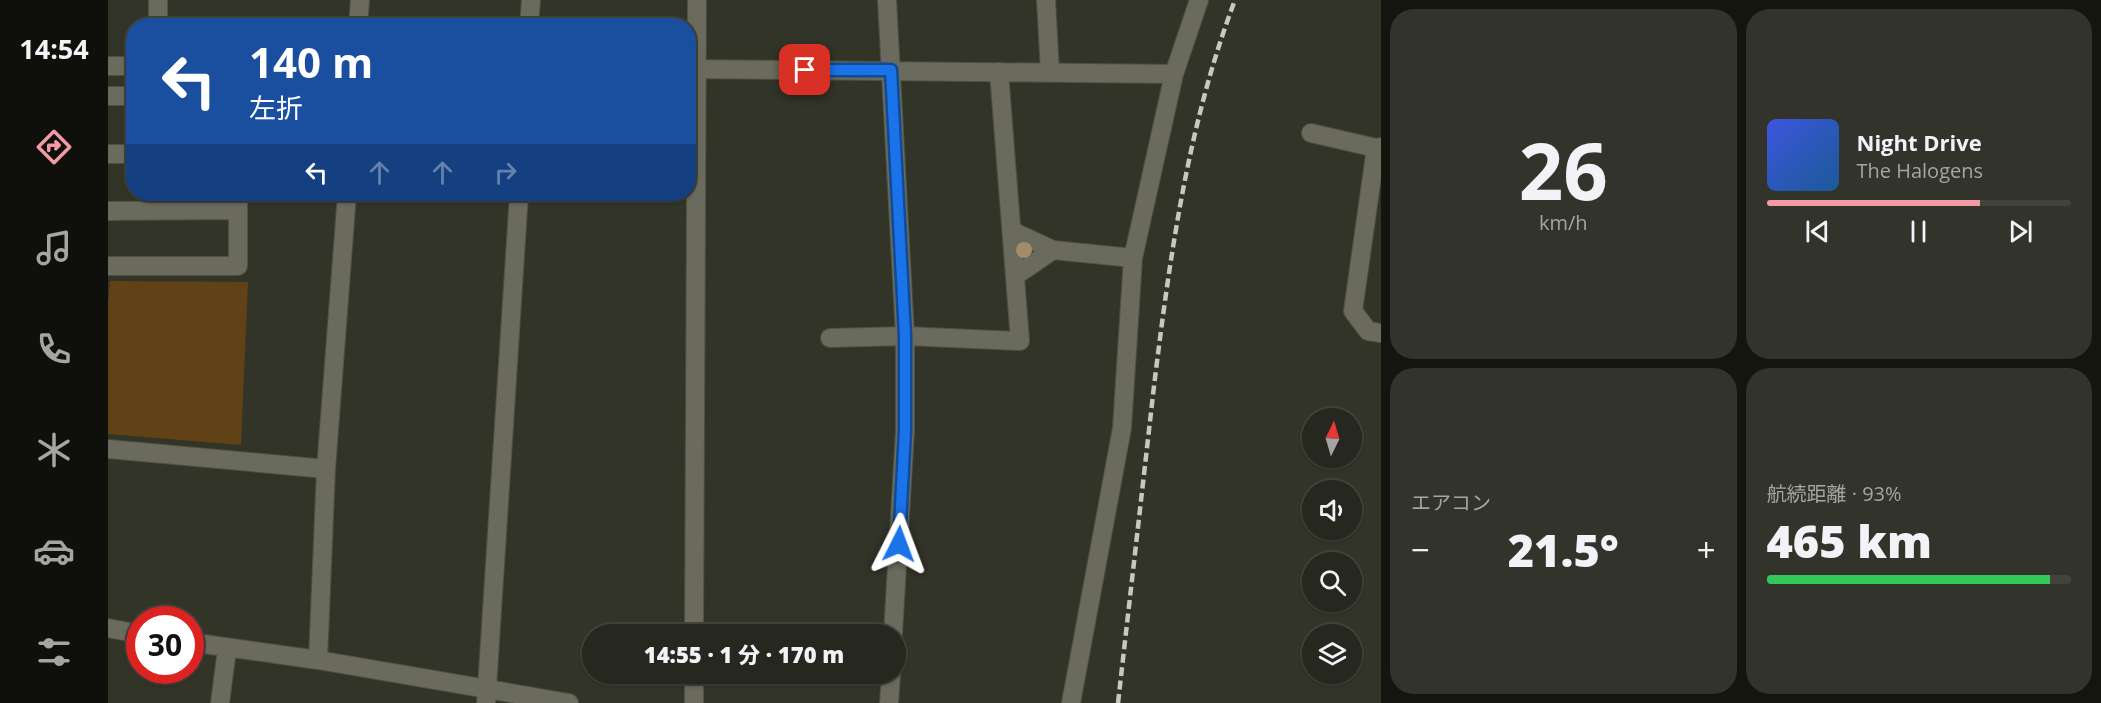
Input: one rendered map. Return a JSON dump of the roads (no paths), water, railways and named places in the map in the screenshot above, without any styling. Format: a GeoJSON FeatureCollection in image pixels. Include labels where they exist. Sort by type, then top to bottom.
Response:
{"type":"FeatureCollection","features":[{"type":"Feature","properties":{"kind":"street"},"geometry":{"type":"LineString","coordinates":[[158,0],[158,18]]}},
{"type":"Feature","properties":{"kind":"street"},"geometry":{"type":"LineString","coordinates":[[359,18],[360,0]]}},
{"type":"Feature","properties":{"kind":"street"},"geometry":{"type":"LineString","coordinates":[[530,18],[531,0]]}},
{"type":"Feature","properties":{"kind":"street"},"geometry":{"type":"LineString","coordinates":[[696,18],[697,0]]}},
{"type":"Feature","properties":{"kind":"street"},"geometry":{"type":"LineString","coordinates":[[887,0],[905,336],[905,431],[894,624]]}},
{"type":"Feature","properties":{"kind":"street"},"geometry":{"type":"LineString","coordinates":[[1046,0],[1050,72]]}},
{"type":"Feature","properties":{"kind":"street"},"geometry":{"type":"LineString","coordinates":[[1071,703],[1122,428],[1133,258],[1174,74],[1199,0]]}},
{"type":"Feature","properties":{"kind":"street"},"geometry":{"type":"LineString","coordinates":[[108,66],[126,66]]}},
{"type":"Feature","properties":{"kind":"street"},"geometry":{"type":"LineString","coordinates":[[696,69],[1174,74]]}},
{"type":"Feature","properties":{"kind":"street"},"geometry":{"type":"LineString","coordinates":[[830,338],[905,336],[1020,341],[999,72]]}},
{"type":"Feature","properties":{"kind":"street"},"geometry":{"type":"LineString","coordinates":[[108,96],[126,96]]}},
{"type":"Feature","properties":{"kind":"street"},"geometry":{"type":"LineString","coordinates":[[1311,133],[1379,147],[1353,311],[1368,331],[1381,333]]}},
{"type":"Feature","properties":{"kind":"street"},"geometry":{"type":"LineString","coordinates":[[108,154],[126,154]]}},
{"type":"Feature","properties":{"kind":"street"},"geometry":{"type":"LineString","coordinates":[[318,660],[326,469],[346,201]]}},
{"type":"Feature","properties":{"kind":"street"},"geometry":{"type":"LineString","coordinates":[[487,696],[519,201]]}},
{"type":"Feature","properties":{"kind":"street"},"geometry":{"type":"LineString","coordinates":[[692,201],[694,624]]}},
{"type":"Feature","properties":{"kind":"street"},"geometry":{"type":"LineString","coordinates":[[108,211],[238,202],[238,266],[108,266]]}},
{"type":"Feature","properties":{"kind":"street"},"geometry":{"type":"LineString","coordinates":[[1012,231],[1053,250],[1133,258]]}},
{"type":"Feature","properties":{"kind":"street"},"geometry":{"type":"LineString","coordinates":[[1016,276],[1053,250]]}},
{"type":"Feature","properties":{"kind":"street"},"geometry":{"type":"LineString","coordinates":[[108,449],[326,469]]}},
{"type":"Feature","properties":{"kind":"street"},"geometry":{"type":"LineString","coordinates":[[108,628],[126,631]]}},
{"type":"Feature","properties":{"kind":"street"},"geometry":{"type":"LineString","coordinates":[[204,645],[318,660],[487,696],[569,703]]}},
{"type":"Feature","properties":{"kind":"street"},"geometry":{"type":"LineString","coordinates":[[220,703],[227,649]]}},
{"type":"Feature","properties":{"kind":"street"},"geometry":{"type":"LineString","coordinates":[[694,684],[694,703]]}},
{"type":"Feature","properties":{"kind":"street"},"geometry":{"type":"LineString","coordinates":[[889,703],[890,684]]}},
{"type":"Feature","properties":{"kind":"railway"},"geometry":{"type":"LineString","coordinates":[[1118,703],[1154,386],[1174,239],[1205,94],[1235,0]]}}]}
